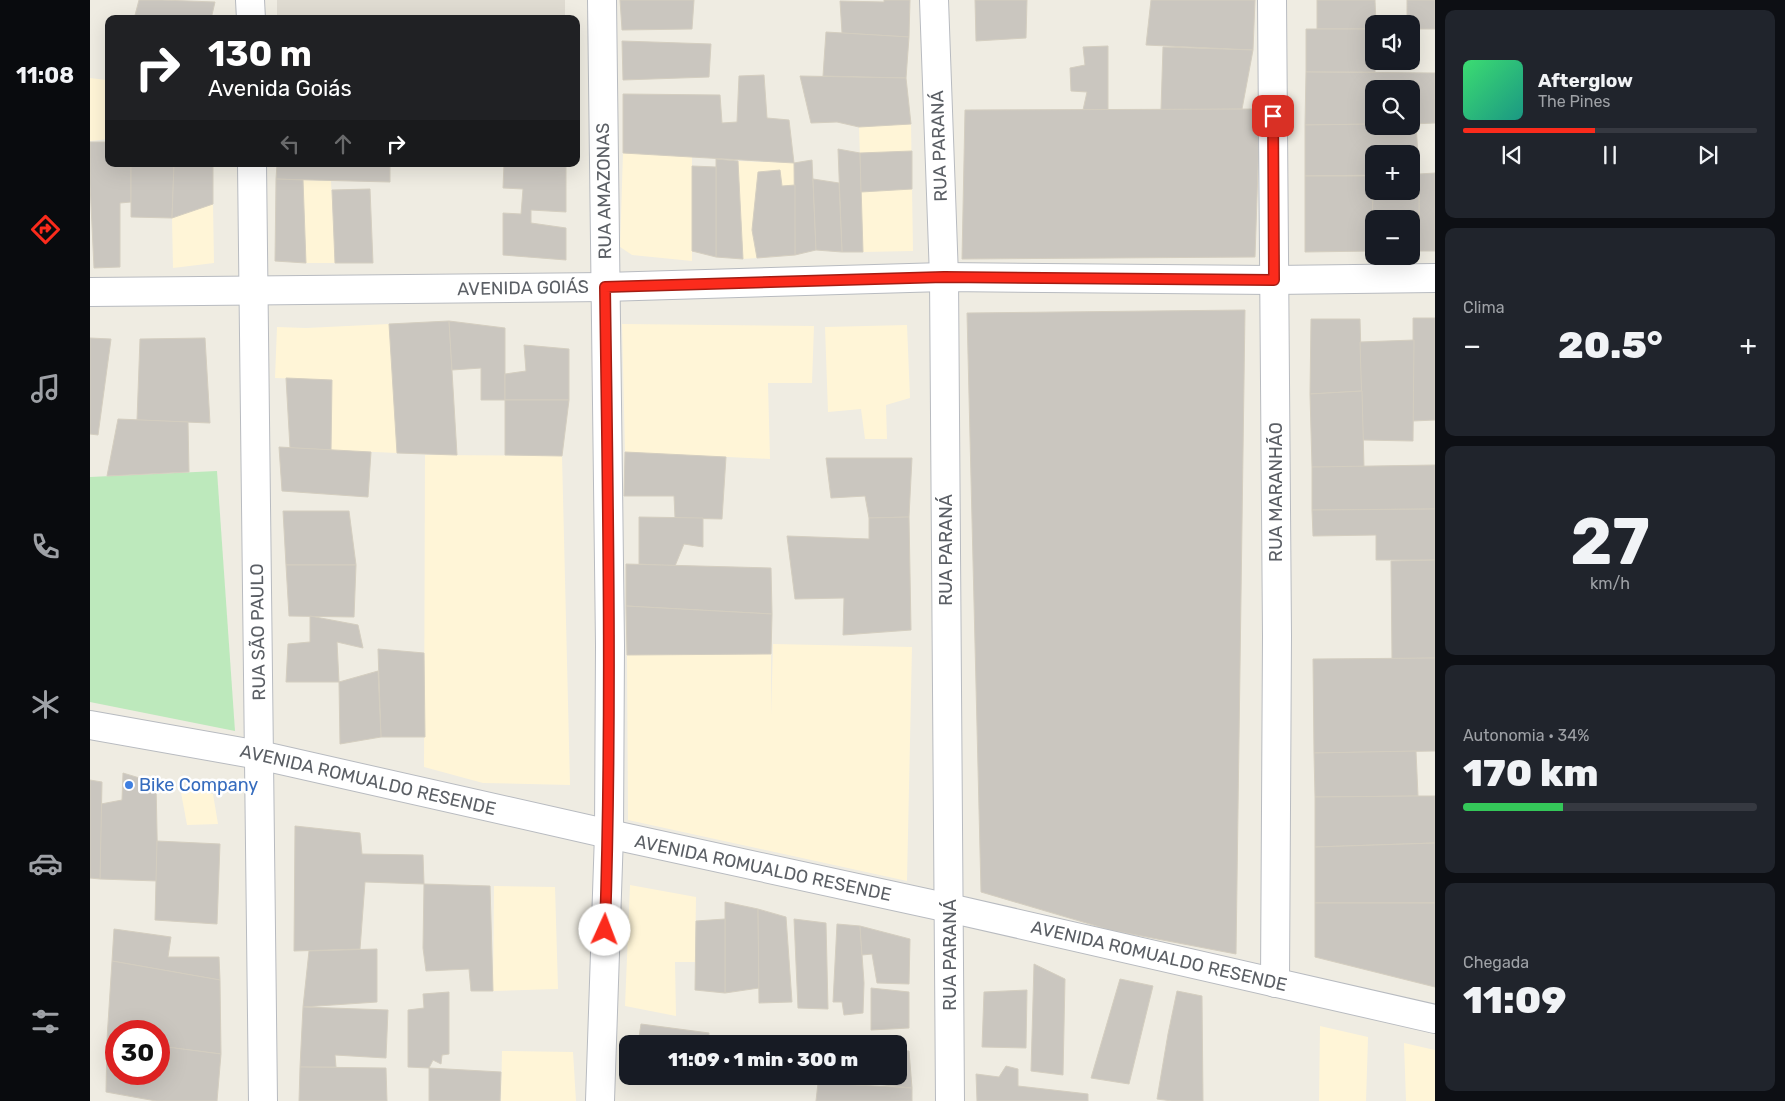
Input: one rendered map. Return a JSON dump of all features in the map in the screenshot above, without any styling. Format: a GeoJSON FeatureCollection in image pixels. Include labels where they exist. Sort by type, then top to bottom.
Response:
{"type":"FeatureCollection","features":[{"type":"Feature","properties":{"kind":"street"},"geometry":{"type":"LineString","coordinates":[[250,0],[250,15]]}},
{"type":"Feature","properties":{"kind":"street","name":"RUA AMAZONAS"},"geometry":{"type":"LineString","coordinates":[[600,1101],[608,834],[610,645],[602,0]]}},
{"type":"Feature","properties":{"kind":"street","name":"RUA PARANÁ"},"geometry":{"type":"LineString","coordinates":[[934,0],[944,277],[950,1101]]}},
{"type":"Feature","properties":{"kind":"street","name":"RUA MARANHÃO"},"geometry":{"type":"LineString","coordinates":[[1272,0],[1277,636],[1275,983]]}},
{"type":"Feature","properties":{"kind":"street","name":"RUA SÃO PAULO"},"geometry":{"type":"LineString","coordinates":[[252,167],[263,1101]]}},
{"type":"Feature","properties":{"kind":"street","name":"AVENIDA GOIÁS"},"geometry":{"type":"LineString","coordinates":[[90,292],[605,287],[944,277],[1274,280],[1435,278]]}},
{"type":"Feature","properties":{"kind":"street","name":"AVENIDA ROMUALDO RESENDE"},"geometry":{"type":"LineString","coordinates":[[90,725],[259,755],[608,834],[949,908],[1435,1019]]}},
{"type":"Feature","properties":{"kind":"shaded area"},"geometry":{"type":"Polygon","coordinates":[[[277,0],[565,0],[565,15],[277,15],[277,0]]]}},
{"type":"Feature","properties":{"kind":"shaded area"},"geometry":{"type":"Polygon","coordinates":[[[90,78],[105,80],[105,139],[90,141],[90,78]]]}},
{"type":"Feature","properties":{"kind":"shaded area"},"geometry":{"type":"Polygon","coordinates":[[[911,124],[913,251],[863,252],[859,127],[911,124]]]}},
{"type":"Feature","properties":{"kind":"shaded area"},"geometry":{"type":"Polygon","coordinates":[[[623,153],[692,157],[692,261],[632,255],[620,247],[623,153]]]}},
{"type":"Feature","properties":{"kind":"shaded area"},"geometry":{"type":"Polygon","coordinates":[[[738,161],[794,163],[795,255],[743,259],[738,161]]]}},
{"type":"Feature","properties":{"kind":"shaded area"},"geometry":{"type":"Polygon","coordinates":[[[303,180],[331,181],[335,263],[306,263],[303,180]]]}},
{"type":"Feature","properties":{"kind":"shaded area"},"geometry":{"type":"Polygon","coordinates":[[[213,204],[214,263],[173,268],[172,218],[213,204]]]}},
{"type":"Feature","properties":{"kind":"shaded area"},"geometry":{"type":"Polygon","coordinates":[[[389,324],[397,453],[331,450],[332,380],[275,378],[277,327],[306,328],[389,324]]]}},
{"type":"Feature","properties":{"kind":"shaded area"},"geometry":{"type":"Polygon","coordinates":[[[622,324],[814,326],[812,383],[768,383],[770,459],[625,452],[622,324]]]}},
{"type":"Feature","properties":{"kind":"shaded area"},"geometry":{"type":"Polygon","coordinates":[[[907,325],[910,398],[886,405],[887,439],[865,439],[861,409],[828,412],[825,327],[907,325]]]}},
{"type":"Feature","properties":{"kind":"shaded area"},"geometry":{"type":"Polygon","coordinates":[[[425,455],[562,456],[570,785],[483,783],[424,767],[425,455]]]}},
{"type":"Feature","properties":{"kind":"shaded area"},"geometry":{"type":"Polygon","coordinates":[[[773,644],[912,647],[907,881],[628,820],[627,655],[771,654],[771,716],[773,644]]]}},
{"type":"Feature","properties":{"kind":"shaded area"},"geometry":{"type":"Polygon","coordinates":[[[180,787],[213,794],[218,824],[187,825],[180,787]]]}},
{"type":"Feature","properties":{"kind":"shaded area"},"geometry":{"type":"Polygon","coordinates":[[[630,885],[696,897],[695,962],[675,962],[676,1016],[625,1006],[630,885]]]}},
{"type":"Feature","properties":{"kind":"shaded area"},"geometry":{"type":"Polygon","coordinates":[[[494,886],[555,887],[558,989],[493,991],[494,886]]]}},
{"type":"Feature","properties":{"kind":"shaded area"},"geometry":{"type":"Polygon","coordinates":[[[1320,1026],[1368,1037],[1366,1101],[1319,1101],[1320,1026]]]}},
{"type":"Feature","properties":{"kind":"shaded area"},"geometry":{"type":"Polygon","coordinates":[[[1404,1043],[1435,1050],[1435,1101],[1406,1101],[1404,1043]]]}},
{"type":"Feature","properties":{"kind":"shaded area"},"geometry":{"type":"Polygon","coordinates":[[[502,1051],[573,1052],[576,1101],[501,1101],[502,1051]]]}},
{"type":"Feature","properties":{"kind":"green space"},"geometry":{"type":"Polygon","coordinates":[[[217,471],[235,731],[90,702],[90,477],[217,471]]]}},
{"type":"Feature","properties":{"kind":"building"},"geometry":{"type":"Polygon","coordinates":[[[139,0],[215,2],[212,15],[135,15],[139,0]]]}},
{"type":"Feature","properties":{"kind":"building"},"geometry":{"type":"Polygon","coordinates":[[[620,0],[694,0],[692,29],[622,30],[620,0]]]}},
{"type":"Feature","properties":{"kind":"building"},"geometry":{"type":"Polygon","coordinates":[[[884,0],[910,0],[909,37],[842,33],[840,1],[884,2],[884,0]]]}},
{"type":"Feature","properties":{"kind":"building"},"geometry":{"type":"Polygon","coordinates":[[[975,0],[1027,0],[1026,38],[976,41],[975,0]]]}},
{"type":"Feature","properties":{"kind":"building"},"geometry":{"type":"Polygon","coordinates":[[[1151,0],[1255,0],[1253,50],[1146,45],[1151,0]]]}},
{"type":"Feature","properties":{"kind":"building"},"geometry":{"type":"Polygon","coordinates":[[[1317,0],[1375,0],[1376,15],[1365,15],[1365,29],[1317,29],[1317,0]]]}},
{"type":"Feature","properties":{"kind":"building"},"geometry":{"type":"Polygon","coordinates":[[[1407,0],[1435,0],[1435,29],[1420,29],[1420,15],[1407,15],[1407,0]]]}},
{"type":"Feature","properties":{"kind":"building"},"geometry":{"type":"Polygon","coordinates":[[[1306,29],[1365,29],[1365,70],[1375,70],[1375,72],[1306,72],[1306,29]]]}},
{"type":"Feature","properties":{"kind":"building"},"geometry":{"type":"Polygon","coordinates":[[[826,32],[909,37],[906,78],[823,76],[826,32]]]}},
{"type":"Feature","properties":{"kind":"building"},"geometry":{"type":"Polygon","coordinates":[[[622,41],[711,44],[709,77],[623,80],[622,41]]]}},
{"type":"Feature","properties":{"kind":"building"},"geometry":{"type":"Polygon","coordinates":[[[1108,46],[1108,110],[1083,110],[1087,92],[1071,91],[1070,68],[1085,65],[1083,47],[1108,46]]]}},
{"type":"Feature","properties":{"kind":"building"},"geometry":{"type":"Polygon","coordinates":[[[1163,47],[1253,50],[1242,109],[1161,110],[1163,47]]]}},
{"type":"Feature","properties":{"kind":"building"},"geometry":{"type":"Polygon","coordinates":[[[1306,72],[1435,73],[1435,123],[1420,124],[1420,80],[1365,80],[1365,124],[1305,125],[1306,72]]]}},
{"type":"Feature","properties":{"kind":"building"},"geometry":{"type":"Polygon","coordinates":[[[764,75],[767,118],[789,120],[794,163],[623,153],[623,94],[720,95],[722,123],[737,122],[739,76],[764,75]]]}},
{"type":"Feature","properties":{"kind":"building"},"geometry":{"type":"Polygon","coordinates":[[[800,76],[906,78],[911,124],[859,127],[837,122],[811,123],[800,76]]]}},
{"type":"Feature","properties":{"kind":"building"},"geometry":{"type":"Polygon","coordinates":[[[1260,109],[1255,257],[962,259],[965,110],[1260,109]]]}},
{"type":"Feature","properties":{"kind":"building"},"geometry":{"type":"Polygon","coordinates":[[[1365,124],[1365,135],[1417,135],[1417,145],[1365,145],[1365,175],[1305,176],[1305,125],[1365,124]]]}},
{"type":"Feature","properties":{"kind":"building"},"geometry":{"type":"Polygon","coordinates":[[[90,142],[105,142],[105,167],[131,167],[131,202],[120,203],[120,267],[94,268],[90,142]]]}},
{"type":"Feature","properties":{"kind":"building"},"geometry":{"type":"Polygon","coordinates":[[[838,149],[860,153],[863,252],[842,252],[838,149]]]}},
{"type":"Feature","properties":{"kind":"building"},"geometry":{"type":"Polygon","coordinates":[[[912,151],[912,189],[861,192],[860,153],[912,151]]]}},
{"type":"Feature","properties":{"kind":"building"},"geometry":{"type":"Polygon","coordinates":[[[716,159],[738,161],[743,259],[716,257],[716,159]]]}},
{"type":"Feature","properties":{"kind":"building"},"geometry":{"type":"Polygon","coordinates":[[[812,160],[816,250],[795,255],[794,163],[812,160]]]}},
{"type":"Feature","properties":{"kind":"building"},"geometry":{"type":"Polygon","coordinates":[[[692,166],[716,167],[716,257],[692,251],[692,166]]]}},
{"type":"Feature","properties":{"kind":"building"},"geometry":{"type":"Polygon","coordinates":[[[131,167],[174,167],[172,218],[131,217],[131,167]]]}},
{"type":"Feature","properties":{"kind":"building"},"geometry":{"type":"Polygon","coordinates":[[[174,167],[213,167],[213,204],[172,218],[174,167]]]}},
{"type":"Feature","properties":{"kind":"building"},"geometry":{"type":"Polygon","coordinates":[[[277,167],[390,167],[390,182],[276,179],[277,167]]]}},
{"type":"Feature","properties":{"kind":"building"},"geometry":{"type":"Polygon","coordinates":[[[504,167],[566,167],[566,212],[531,210],[531,223],[566,228],[566,260],[503,255],[503,213],[521,214],[523,189],[503,188],[504,167]]]}},
{"type":"Feature","properties":{"kind":"building"},"geometry":{"type":"Polygon","coordinates":[[[780,170],[782,186],[795,185],[795,255],[757,258],[752,230],[758,172],[780,170]]]}},
{"type":"Feature","properties":{"kind":"building"},"geometry":{"type":"Polygon","coordinates":[[[1435,173],[1435,251],[1420,251],[1420,174],[1435,173]]]}},
{"type":"Feature","properties":{"kind":"building"},"geometry":{"type":"Polygon","coordinates":[[[1305,176],[1365,176],[1365,200],[1373,200],[1373,210],[1365,210],[1365,251],[1305,252],[1305,176]]]}},
{"type":"Feature","properties":{"kind":"building"},"geometry":{"type":"Polygon","coordinates":[[[276,179],[303,180],[306,263],[275,261],[276,179]]]}},
{"type":"Feature","properties":{"kind":"building"},"geometry":{"type":"Polygon","coordinates":[[[813,179],[839,183],[842,252],[816,250],[813,179]]]}},
{"type":"Feature","properties":{"kind":"building"},"geometry":{"type":"Polygon","coordinates":[[[370,189],[373,263],[335,263],[332,190],[370,189]]]}},
{"type":"Feature","properties":{"kind":"building"},"geometry":{"type":"Polygon","coordinates":[[[1373,200],[1419,200],[1419,210],[1373,210],[1373,200]]]}},
{"type":"Feature","properties":{"kind":"building"},"geometry":{"type":"Polygon","coordinates":[[[1245,310],[1236,954],[1110,930],[981,892],[967,313],[1245,310]]]}},
{"type":"Feature","properties":{"kind":"building"},"geometry":{"type":"Polygon","coordinates":[[[1413,318],[1435,318],[1435,420],[1413,421],[1413,318]]]}},
{"type":"Feature","properties":{"kind":"building"},"geometry":{"type":"Polygon","coordinates":[[[1311,319],[1360,319],[1362,391],[1310,394],[1311,319]]]}},
{"type":"Feature","properties":{"kind":"building"},"geometry":{"type":"Polygon","coordinates":[[[449,321],[457,455],[397,453],[389,324],[449,321]]]}},
{"type":"Feature","properties":{"kind":"building"},"geometry":{"type":"Polygon","coordinates":[[[449,321],[505,328],[505,400],[481,400],[481,368],[452,370],[449,321]]]}},
{"type":"Feature","properties":{"kind":"building"},"geometry":{"type":"Polygon","coordinates":[[[90,338],[111,339],[98,435],[90,434],[90,338]]]}},
{"type":"Feature","properties":{"kind":"building"},"geometry":{"type":"Polygon","coordinates":[[[205,338],[210,423],[137,420],[140,339],[205,338]]]}},
{"type":"Feature","properties":{"kind":"building"},"geometry":{"type":"Polygon","coordinates":[[[1414,340],[1413,441],[1363,440],[1360,342],[1414,340]]]}},
{"type":"Feature","properties":{"kind":"building"},"geometry":{"type":"Polygon","coordinates":[[[524,345],[569,349],[569,400],[505,400],[505,374],[526,371],[524,345]]]}},
{"type":"Feature","properties":{"kind":"building"},"geometry":{"type":"Polygon","coordinates":[[[286,378],[332,380],[331,450],[290,448],[286,378]]]}},
{"type":"Feature","properties":{"kind":"building"},"geometry":{"type":"Polygon","coordinates":[[[1362,391],[1364,468],[1312,467],[1310,394],[1362,391]]]}},
{"type":"Feature","properties":{"kind":"building"},"geometry":{"type":"Polygon","coordinates":[[[505,400],[569,400],[562,456],[505,455],[505,400]]]}},
{"type":"Feature","properties":{"kind":"building"},"geometry":{"type":"Polygon","coordinates":[[[118,419],[188,422],[189,472],[107,476],[118,419]]]}},
{"type":"Feature","properties":{"kind":"building"},"geometry":{"type":"Polygon","coordinates":[[[279,447],[371,452],[368,497],[282,491],[279,447]]]}},
{"type":"Feature","properties":{"kind":"building"},"geometry":{"type":"Polygon","coordinates":[[[625,452],[726,457],[722,519],[675,518],[674,496],[624,496],[625,452]]]}},
{"type":"Feature","properties":{"kind":"building"},"geometry":{"type":"Polygon","coordinates":[[[826,458],[912,458],[909,517],[869,518],[865,496],[831,498],[826,458]]]}},
{"type":"Feature","properties":{"kind":"building"},"geometry":{"type":"Polygon","coordinates":[[[1435,465],[1435,509],[1312,510],[1312,467],[1435,465]]]}},
{"type":"Feature","properties":{"kind":"building"},"geometry":{"type":"Polygon","coordinates":[[[1435,509],[1435,560],[1376,560],[1376,535],[1313,536],[1312,510],[1435,509]]]}},
{"type":"Feature","properties":{"kind":"building"},"geometry":{"type":"Polygon","coordinates":[[[283,511],[349,511],[356,565],[286,565],[283,511]]]}},
{"type":"Feature","properties":{"kind":"building"},"geometry":{"type":"Polygon","coordinates":[[[639,517],[703,518],[703,547],[684,544],[675,566],[639,564],[639,517]]]}},
{"type":"Feature","properties":{"kind":"building"},"geometry":{"type":"Polygon","coordinates":[[[909,517],[911,630],[843,635],[844,598],[795,599],[787,536],[869,539],[869,518],[909,517]]]}},
{"type":"Feature","properties":{"kind":"building"},"geometry":{"type":"Polygon","coordinates":[[[1435,560],[1435,658],[1392,659],[1391,561],[1435,560]]]}},
{"type":"Feature","properties":{"kind":"building"},"geometry":{"type":"Polygon","coordinates":[[[626,564],[771,568],[772,614],[626,606],[626,564]]]}},
{"type":"Feature","properties":{"kind":"building"},"geometry":{"type":"Polygon","coordinates":[[[286,565],[356,565],[354,617],[289,616],[286,565]]]}},
{"type":"Feature","properties":{"kind":"building"},"geometry":{"type":"Polygon","coordinates":[[[626,606],[772,614],[771,654],[627,655],[626,606]]]}},
{"type":"Feature","properties":{"kind":"building"},"geometry":{"type":"Polygon","coordinates":[[[310,616],[358,625],[363,648],[337,642],[339,682],[286,682],[288,644],[310,642],[310,616]]]}},
{"type":"Feature","properties":{"kind":"building"},"geometry":{"type":"Polygon","coordinates":[[[378,649],[424,653],[425,737],[381,737],[378,649]]]}},
{"type":"Feature","properties":{"kind":"building"},"geometry":{"type":"Polygon","coordinates":[[[1435,658],[1435,751],[1314,753],[1313,659],[1435,658]]]}},
{"type":"Feature","properties":{"kind":"building"},"geometry":{"type":"Polygon","coordinates":[[[378,671],[381,737],[340,744],[339,682],[378,671]]]}},
{"type":"Feature","properties":{"kind":"building"},"geometry":{"type":"Polygon","coordinates":[[[1416,751],[1418,796],[1315,797],[1314,753],[1416,751]]]}},
{"type":"Feature","properties":{"kind":"building"},"geometry":{"type":"Polygon","coordinates":[[[123,773],[156,783],[158,881],[100,879],[101,804],[122,800],[123,773]]]}},
{"type":"Feature","properties":{"kind":"building"},"geometry":{"type":"Polygon","coordinates":[[[90,780],[102,782],[100,879],[90,878],[90,780]]]}},
{"type":"Feature","properties":{"kind":"building"},"geometry":{"type":"Polygon","coordinates":[[[1435,796],[1435,843],[1315,847],[1315,797],[1435,796]]]}},
{"type":"Feature","properties":{"kind":"building"},"geometry":{"type":"Polygon","coordinates":[[[295,826],[360,833],[362,854],[423,855],[424,884],[365,882],[360,949],[294,951],[295,826]]]}},
{"type":"Feature","properties":{"kind":"building"},"geometry":{"type":"Polygon","coordinates":[[[157,841],[220,844],[217,924],[155,920],[157,841]]]}},
{"type":"Feature","properties":{"kind":"building"},"geometry":{"type":"Polygon","coordinates":[[[1435,843],[1435,903],[1315,903],[1315,847],[1435,843]]]}},
{"type":"Feature","properties":{"kind":"building"},"geometry":{"type":"Polygon","coordinates":[[[424,884],[490,886],[493,991],[471,991],[469,969],[426,971],[423,948],[424,884]]]}},
{"type":"Feature","properties":{"kind":"building"},"geometry":{"type":"Polygon","coordinates":[[[725,902],[758,909],[759,988],[725,993],[725,902]]]}},
{"type":"Feature","properties":{"kind":"building"},"geometry":{"type":"Polygon","coordinates":[[[1315,903],[1435,903],[1435,987],[1315,957],[1315,903]]]}},
{"type":"Feature","properties":{"kind":"building"},"geometry":{"type":"Polygon","coordinates":[[[758,909],[786,917],[792,1002],[759,1003],[758,909]]]}},
{"type":"Feature","properties":{"kind":"building"},"geometry":{"type":"Polygon","coordinates":[[[725,919],[725,993],[695,990],[696,921],[725,919]]]}},
{"type":"Feature","properties":{"kind":"building"},"geometry":{"type":"Polygon","coordinates":[[[794,919],[826,923],[828,1009],[798,1008],[794,919]]]}},
{"type":"Feature","properties":{"kind":"building"},"geometry":{"type":"Polygon","coordinates":[[[837,924],[860,926],[864,983],[863,1013],[844,1015],[842,1002],[833,1002],[837,924]]]}},
{"type":"Feature","properties":{"kind":"building"},"geometry":{"type":"Polygon","coordinates":[[[860,926],[910,939],[909,984],[877,983],[872,954],[862,955],[860,926]]]}},
{"type":"Feature","properties":{"kind":"building"},"geometry":{"type":"Polygon","coordinates":[[[114,929],[171,937],[168,957],[219,957],[220,980],[112,961],[114,929]]]}},
{"type":"Feature","properties":{"kind":"building"},"geometry":{"type":"Polygon","coordinates":[[[377,949],[377,1002],[303,1007],[309,951],[377,949]]]}},
{"type":"Feature","properties":{"kind":"building"},"geometry":{"type":"Polygon","coordinates":[[[112,961],[220,980],[221,1054],[170,1047],[170,1020],[108,1020],[112,961]]]}},
{"type":"Feature","properties":{"kind":"building"},"geometry":{"type":"Polygon","coordinates":[[[1034,964],[1065,979],[1063,1075],[1031,1071],[1034,964]]]}},
{"type":"Feature","properties":{"kind":"building"},"geometry":{"type":"Polygon","coordinates":[[[1120,979],[1153,986],[1129,1084],[1091,1078],[1120,979]]]}},
{"type":"Feature","properties":{"kind":"building"},"geometry":{"type":"Polygon","coordinates":[[[871,988],[909,992],[909,1028],[871,1030],[871,988]]]}},
{"type":"Feature","properties":{"kind":"building"},"geometry":{"type":"Polygon","coordinates":[[[1027,990],[1026,1048],[982,1047],[984,992],[1027,990]]]}},
{"type":"Feature","properties":{"kind":"building"},"geometry":{"type":"Polygon","coordinates":[[[1177,991],[1202,996],[1203,1101],[1157,1099],[1177,991]]]}},
{"type":"Feature","properties":{"kind":"building"},"geometry":{"type":"Polygon","coordinates":[[[449,992],[449,1054],[442,1055],[441,1064],[433,1060],[429,1068],[408,1067],[408,1010],[424,1008],[423,994],[449,992]]]}},
{"type":"Feature","properties":{"kind":"building"},"geometry":{"type":"Polygon","coordinates":[[[303,1007],[388,1010],[386,1058],[335,1055],[336,1067],[300,1067],[303,1007]]]}},
{"type":"Feature","properties":{"kind":"building"},"geometry":{"type":"Polygon","coordinates":[[[641,1024],[709,1033],[709,1035],[639,1035],[641,1024]]]}},
{"type":"Feature","properties":{"kind":"building"},"geometry":{"type":"Polygon","coordinates":[[[170,1047],[221,1054],[217,1101],[156,1101],[106,1092],[106,1085],[170,1085],[170,1047]]]}},
{"type":"Feature","properties":{"kind":"building"},"geometry":{"type":"Polygon","coordinates":[[[907,1051],[909,1051],[912,1088],[885,1085],[907,1085],[907,1051]]]}},
{"type":"Feature","properties":{"kind":"building"},"geometry":{"type":"Polygon","coordinates":[[[1006,1066],[1018,1069],[1018,1086],[1088,1094],[1088,1101],[977,1101],[976,1074],[999,1077],[1006,1066]]]}},
{"type":"Feature","properties":{"kind":"building"},"geometry":{"type":"Polygon","coordinates":[[[300,1067],[386,1068],[387,1101],[299,1101],[300,1067]]]}},
{"type":"Feature","properties":{"kind":"building"},"geometry":{"type":"Polygon","coordinates":[[[429,1068],[501,1072],[500,1101],[429,1101],[429,1068]]]}},
{"type":"Feature","properties":{"kind":"building"},"geometry":{"type":"Polygon","coordinates":[[[818,1085],[912,1088],[912,1101],[816,1101],[818,1085]]]}},
{"type":"Feature","properties":{"kind":"place","name":"Bike Company"},"geometry":{"type":"Point","coordinates":[129,785]}},
{"type":"Feature","properties":{"kind":"route"},"geometry":{"type":"LineString","coordinates":[[605,930],[610,645],[605,287],[944,277],[1274,280],[1273,116]]}}]}
